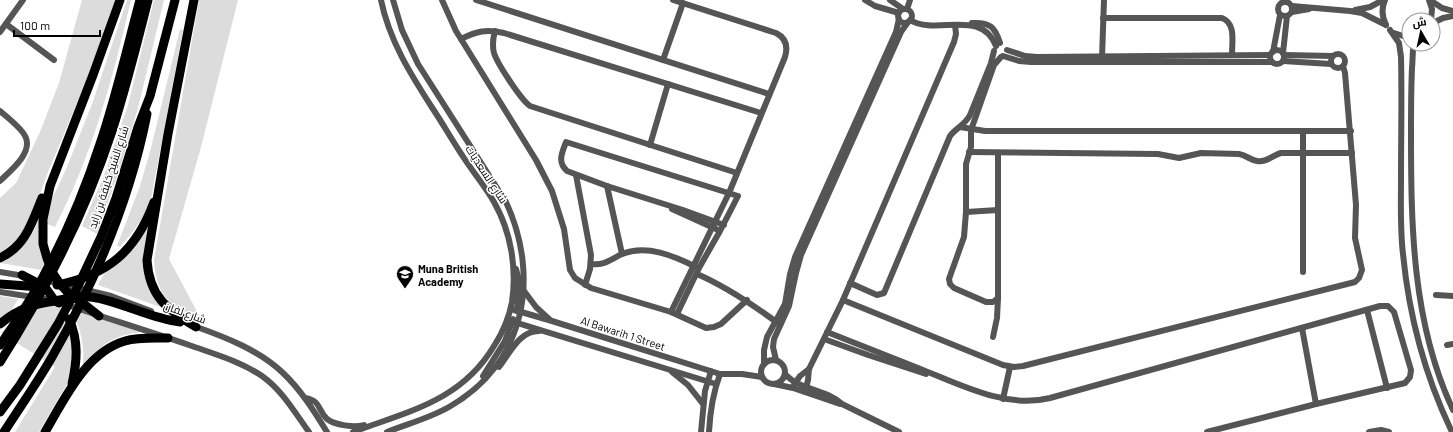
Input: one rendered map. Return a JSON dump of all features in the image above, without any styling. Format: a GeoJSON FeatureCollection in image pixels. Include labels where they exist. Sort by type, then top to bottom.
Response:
{"type":"FeatureCollection","features":[{"type":"Feature","properties":{"kind":"highway"},"geometry":{"type":"LineString","coordinates":[[99,316],[71,296],[60,284],[49,265],[43,244],[43,219],[50,186],[120,0]]}},
{"type":"Feature","properties":{"kind":"highway","name":"شارع الشيخ خليفة بن زايد"},"geometry":{"type":"LineString","coordinates":[[0,345],[28,302],[87,191],[140,0]]}},
{"type":"Feature","properties":{"kind":"highway"},"geometry":{"type":"LineString","coordinates":[[0,362],[28,317],[52,272],[103,158],[121,104],[148,0]]}},
{"type":"Feature","properties":{"kind":"highway"},"geometry":{"type":"LineString","coordinates":[[4,432],[52,356],[86,294],[144,133],[150,96],[175,0]]}},
{"type":"Feature","properties":{"kind":"highway"},"geometry":{"type":"LineString","coordinates":[[194,0],[159,188],[155,219],[148,253],[148,267],[150,281],[159,298],[168,308],[196,327]]}},
{"type":"Feature","properties":{"kind":"highway"},"geometry":{"type":"LineString","coordinates":[[0,258],[17,247],[26,236],[42,199],[50,186]]}},
{"type":"Feature","properties":{"kind":"highway"},"geometry":{"type":"LineString","coordinates":[[0,284],[45,287],[71,282],[92,275],[112,263],[135,239],[142,229],[159,188]]}},
{"type":"Feature","properties":{"kind":"highway","name":"شارع الشيخ خليفة بن زايد"},"geometry":{"type":"LineString","coordinates":[[0,412],[58,324],[120,199]]}},
{"type":"Feature","properties":{"kind":"highway"},"geometry":{"type":"LineString","coordinates":[[22,275],[45,287],[55,301],[63,307],[71,322],[77,356],[71,388]]}},
{"type":"Feature","properties":{"kind":"highway"},"geometry":{"type":"LineString","coordinates":[[0,324],[25,307],[40,302],[55,301],[71,296],[107,300],[156,317],[180,322]]}},
{"type":"Feature","properties":{"kind":"highway"},"geometry":{"type":"LineString","coordinates":[[45,432],[71,388],[95,358],[112,345],[132,339],[168,338]]}},
{"type":"Feature","properties":{"kind":"street"},"geometry":{"type":"LineString","coordinates":[[0,32],[23,0]]}},
{"type":"Feature","properties":{"kind":"street","name":"شارع السعديات"},"geometry":{"type":"LineString","coordinates":[[353,432],[431,403],[467,380],[490,353],[513,321],[516,310],[519,280],[518,272],[514,267],[508,237],[500,212],[412,76],[397,46],[382,0]]}},
{"type":"Feature","properties":{"kind":"street","name":"شارع السعديات"},"geometry":{"type":"LineString","coordinates":[[387,432],[436,413],[453,404],[474,389],[486,377],[504,354],[513,337],[513,321],[524,291],[524,262],[522,246],[512,215],[506,202],[418,64],[402,30],[393,0]]}},
{"type":"Feature","properties":{"kind":"street"},"geometry":{"type":"LineString","coordinates":[[442,0],[461,39],[536,160],[552,191],[560,213],[566,238],[570,270],[575,278],[585,285],[595,289],[674,313],[703,327],[714,327],[724,322],[747,300]]}},
{"type":"Feature","properties":{"kind":"street"},"geometry":{"type":"LineString","coordinates":[[476,0],[769,94]]}},
{"type":"Feature","properties":{"kind":"street"},"geometry":{"type":"LineString","coordinates":[[673,0],[683,3],[693,3],[773,32],[781,36],[786,45],[786,51],[729,193],[693,265],[674,313]]}},
{"type":"Feature","properties":{"kind":"street"},"geometry":{"type":"LineString","coordinates":[[773,384],[782,380],[785,374],[784,367],[776,360],[773,343],[785,304],[792,268],[901,32],[912,17],[911,13],[875,6],[865,0]]}},
{"type":"Feature","properties":{"kind":"street"},"geometry":{"type":"LineString","coordinates":[[890,0],[902,12],[904,22],[909,21],[926,26],[974,26],[989,34],[996,47],[996,55],[1025,62],[1272,53],[1279,50],[1283,56],[1331,64],[1337,68],[1343,66]]}},
{"type":"Feature","properties":{"kind":"street"},"geometry":{"type":"LineString","coordinates":[[850,140],[896,32],[902,12],[910,0]]}},
{"type":"Feature","properties":{"kind":"street"},"geometry":{"type":"LineString","coordinates":[[1102,59],[1104,0]]}},
{"type":"Feature","properties":{"kind":"street"},"geometry":{"type":"LineString","coordinates":[[1350,11],[1370,7],[1384,0]]}},
{"type":"Feature","properties":{"kind":"street"},"geometry":{"type":"LineString","coordinates":[[1384,0],[1382,15],[1388,28],[1399,43],[1401,57],[1401,220],[1402,254],[1406,283],[1422,356],[1436,397],[1452,432]]}},
{"type":"Feature","properties":{"kind":"street"},"geometry":{"type":"LineString","coordinates":[[1430,0],[1442,8],[1453,11]]}},
{"type":"Feature","properties":{"kind":"street"},"geometry":{"type":"LineString","coordinates":[[1430,0],[1431,12]]}},
{"type":"Feature","properties":{"kind":"street"},"geometry":{"type":"LineString","coordinates":[[996,47],[1005,45],[1007,50],[1031,56],[1102,59],[1272,62],[1276,64],[1283,56],[1290,12],[1289,3],[1283,1],[1278,5],[1277,9],[1280,15],[1270,58],[1272,62]]}},
{"type":"Feature","properties":{"kind":"street"},"geometry":{"type":"LineString","coordinates":[[663,60],[683,3]]}},
{"type":"Feature","properties":{"kind":"street"},"geometry":{"type":"LineString","coordinates":[[1280,15],[1283,16],[1290,12],[1311,8],[1350,11],[1362,13],[1396,34],[1401,35]]}},
{"type":"Feature","properties":{"kind":"street"},"geometry":{"type":"LineString","coordinates":[[1441,19],[1453,16]]}},
{"type":"Feature","properties":{"kind":"street"},"geometry":{"type":"LineString","coordinates":[[1103,18],[1222,18],[1227,20],[1232,28],[1232,54]]}},
{"type":"Feature","properties":{"kind":"street"},"geometry":{"type":"LineString","coordinates":[[6,24],[54,60]]}},
{"type":"Feature","properties":{"kind":"street"},"geometry":{"type":"LineString","coordinates":[[806,389],[809,369],[843,300],[954,42],[956,34],[955,25]]}},
{"type":"Feature","properties":{"kind":"street"},"geometry":{"type":"LineString","coordinates":[[461,39],[476,32],[486,30],[495,31],[761,113]]}},
{"type":"Feature","properties":{"kind":"street"},"geometry":{"type":"LineString","coordinates":[[495,31],[493,40],[495,55],[527,104],[737,173]]}},
{"type":"Feature","properties":{"kind":"street"},"geometry":{"type":"LineString","coordinates":[[850,283],[877,295],[884,293],[950,136],[966,122],[970,116],[992,63],[996,47]]}},
{"type":"Feature","properties":{"kind":"street"},"geometry":{"type":"LineString","coordinates":[[998,298],[993,302],[988,302],[954,288],[949,281],[949,276],[964,237],[966,212],[966,164],[969,152],[971,130],[994,65],[1002,56],[1006,54],[1007,50]]}},
{"type":"Feature","properties":{"kind":"street"},"geometry":{"type":"LineString","coordinates":[[1413,52],[1411,86],[1411,219],[1416,278],[1424,322],[1434,359],[1453,410]]}},
{"type":"Feature","properties":{"kind":"street"},"geometry":{"type":"LineString","coordinates":[[843,300],[1010,367],[1023,366],[1355,282],[1359,278],[1362,270],[1355,238],[1356,205],[1351,131],[1343,66],[1345,60],[1342,56],[1337,54],[1333,56],[1301,59]]}},
{"type":"Feature","properties":{"kind":"street"},"geometry":{"type":"LineString","coordinates":[[1331,64],[1333,56]]}},
{"type":"Feature","properties":{"kind":"street"},"geometry":{"type":"LineString","coordinates":[[650,145],[668,84]]}},
{"type":"Feature","properties":{"kind":"street"},"geometry":{"type":"LineString","coordinates":[[0,111],[21,131],[26,138],[27,147],[25,153],[0,181]]}},
{"type":"Feature","properties":{"kind":"street"},"geometry":{"type":"LineString","coordinates":[[960,127],[971,130],[985,131],[1351,131]]}},
{"type":"Feature","properties":{"kind":"street"},"geometry":{"type":"LineString","coordinates":[[1303,132],[1303,272]]}},
{"type":"Feature","properties":{"kind":"street"},"geometry":{"type":"LineString","coordinates":[[674,313],[722,228],[738,196],[566,142],[561,155],[561,162],[565,169],[576,175],[669,206],[678,212],[722,228]]}},
{"type":"Feature","properties":{"kind":"street"},"geometry":{"type":"LineString","coordinates":[[969,152],[1158,154],[1179,158],[1201,153],[1239,154],[1259,161],[1281,153],[1352,153]]}},
{"type":"Feature","properties":{"kind":"street"},"geometry":{"type":"LineString","coordinates":[[993,337],[997,318],[998,298],[998,153]]}},
{"type":"Feature","properties":{"kind":"street"},"geometry":{"type":"LineString","coordinates":[[576,175],[591,255],[591,264],[585,285]]}},
{"type":"Feature","properties":{"kind":"street"},"geometry":{"type":"LineString","coordinates":[[607,186],[622,254]]}},
{"type":"Feature","properties":{"kind":"street"},"geometry":{"type":"LineString","coordinates":[[966,212],[998,210]]}},
{"type":"Feature","properties":{"kind":"street"},"geometry":{"type":"LineString","coordinates":[[591,264],[605,263],[622,254],[633,251],[655,251],[670,255],[693,265],[698,271],[747,300],[778,323]]}},
{"type":"Feature","properties":{"kind":"street","name":"شارع لفان"},"geometry":{"type":"LineString","coordinates":[[0,272],[22,275],[111,296],[196,327],[254,352],[282,372],[306,398],[328,432]]}},
{"type":"Feature","properties":{"kind":"street"},"geometry":{"type":"LineString","coordinates":[[524,291],[536,307],[552,321]]}},
{"type":"Feature","properties":{"kind":"street"},"geometry":{"type":"LineString","coordinates":[[0,292],[55,301],[223,357],[248,368],[263,377],[274,387],[288,403],[309,432]]}},
{"type":"Feature","properties":{"kind":"street"},"geometry":{"type":"LineString","coordinates":[[1436,295],[1453,296]]}},
{"type":"Feature","properties":{"kind":"street"},"geometry":{"type":"LineString","coordinates":[[824,339],[869,352],[1004,399],[1027,401],[1042,400],[1367,310],[1386,306],[1393,309],[1411,370],[1410,377],[1407,382],[1207,432]]}},
{"type":"Feature","properties":{"kind":"street","name":"Al Bawarih 1 Street"},"geometry":{"type":"LineString","coordinates":[[516,310],[720,374],[742,374],[762,377]]}},
{"type":"Feature","properties":{"kind":"street"},"geometry":{"type":"LineString","coordinates":[[1367,310],[1387,388]]}},
{"type":"Feature","properties":{"kind":"street","name":"Al Bawarih 1 Street"},"geometry":{"type":"LineString","coordinates":[[513,321],[716,384]]}},
{"type":"Feature","properties":{"kind":"street"},"geometry":{"type":"LineString","coordinates":[[778,323],[766,344],[764,364],[761,370],[762,377],[766,382],[773,384],[806,389]]}},
{"type":"Feature","properties":{"kind":"street"},"geometry":{"type":"LineString","coordinates":[[1302,328],[1316,404]]}},
{"type":"Feature","properties":{"kind":"street"},"geometry":{"type":"LineString","coordinates":[[474,389],[490,378],[521,338],[531,332],[546,332]]}},
{"type":"Feature","properties":{"kind":"street"},"geometry":{"type":"LineString","coordinates":[[827,332],[869,352]]}},
{"type":"Feature","properties":{"kind":"street"},"geometry":{"type":"LineString","coordinates":[[764,364],[770,360],[776,360]]}},
{"type":"Feature","properties":{"kind":"street"},"geometry":{"type":"LineString","coordinates":[[1004,399],[1010,367]]}},
{"type":"Feature","properties":{"kind":"street"},"geometry":{"type":"LineString","coordinates":[[669,369],[688,385],[703,404]]}},
{"type":"Feature","properties":{"kind":"street"},"geometry":{"type":"LineString","coordinates":[[793,388],[800,376],[809,369]]}},
{"type":"Feature","properties":{"kind":"street"},"geometry":{"type":"LineString","coordinates":[[701,432],[703,404],[707,381],[711,371]]}},
{"type":"Feature","properties":{"kind":"street"},"geometry":{"type":"LineString","coordinates":[[709,432],[710,416],[716,384],[720,374]]}},
{"type":"Feature","properties":{"kind":"street"},"geometry":{"type":"LineString","coordinates":[[785,374],[806,389],[833,402],[842,404],[899,432]]}},
{"type":"Feature","properties":{"kind":"street"},"geometry":{"type":"LineString","coordinates":[[306,398],[316,402],[327,419],[350,426],[359,426],[374,421],[388,419]]}},
{"type":"Feature","properties":{"kind":"street"},"geometry":{"type":"LineString","coordinates":[[1369,432],[1381,430],[1389,432]]}},
{"type":"Feature","properties":{"kind":"shaded area"},"geometry":{"type":"Polygon","coordinates":[[[82,0],[116,0],[90,72],[48,172],[31,220],[14,245],[0,254],[0,198],[16,183],[40,132],[59,83],[82,0]]]}},
{"type":"Feature","properties":{"kind":"shaded area"},"geometry":{"type":"Polygon","coordinates":[[[127,0],[131,0],[117,58],[91,145],[55,227],[47,224],[52,199],[67,167],[92,104],[127,0]]]}},
{"type":"Feature","properties":{"kind":"shaded area"},"geometry":{"type":"Polygon","coordinates":[[[154,0],[164,0],[138,108],[120,168],[97,234],[82,226],[103,178],[128,105],[154,0]]]}},
{"type":"Feature","properties":{"kind":"shaded area"},"geometry":{"type":"Polygon","coordinates":[[[199,0],[238,0],[201,147],[169,259],[201,319],[181,310],[173,305],[167,298],[158,282],[154,260],[199,0]]]}},
{"type":"Feature","properties":{"kind":"shaded area"},"geometry":{"type":"Polygon","coordinates":[[[180,29],[183,30],[151,199],[138,225],[120,247],[117,246],[140,186],[151,148],[180,29]]]}},
{"type":"Feature","properties":{"kind":"shaded area"},"geometry":{"type":"Polygon","coordinates":[[[41,213],[47,271],[0,263],[0,260],[16,250],[26,241],[34,230],[41,213]]]}},
{"type":"Feature","properties":{"kind":"shaded area"},"geometry":{"type":"Polygon","coordinates":[[[150,223],[145,254],[166,309],[98,285],[104,274],[138,242],[150,223]]]}},
{"type":"Feature","properties":{"kind":"shaded area"},"geometry":{"type":"Polygon","coordinates":[[[0,296],[18,299],[10,313],[0,322],[0,296]]]}},
{"type":"Feature","properties":{"kind":"shaded area"},"geometry":{"type":"Polygon","coordinates":[[[49,305],[60,308],[69,321],[73,333],[71,377],[39,432],[15,432],[55,367],[1,333],[12,322],[29,312],[49,305]]]}},
{"type":"Feature","properties":{"kind":"shaded area"},"geometry":{"type":"Polygon","coordinates":[[[71,309],[142,332],[122,336],[107,343],[100,348],[82,371],[82,339],[78,324],[71,309]]]}},
{"type":"Feature","properties":{"kind":"place","name":"Muna British Academy"},"geometry":{"type":"Point","coordinates":[405,289]}}]}
